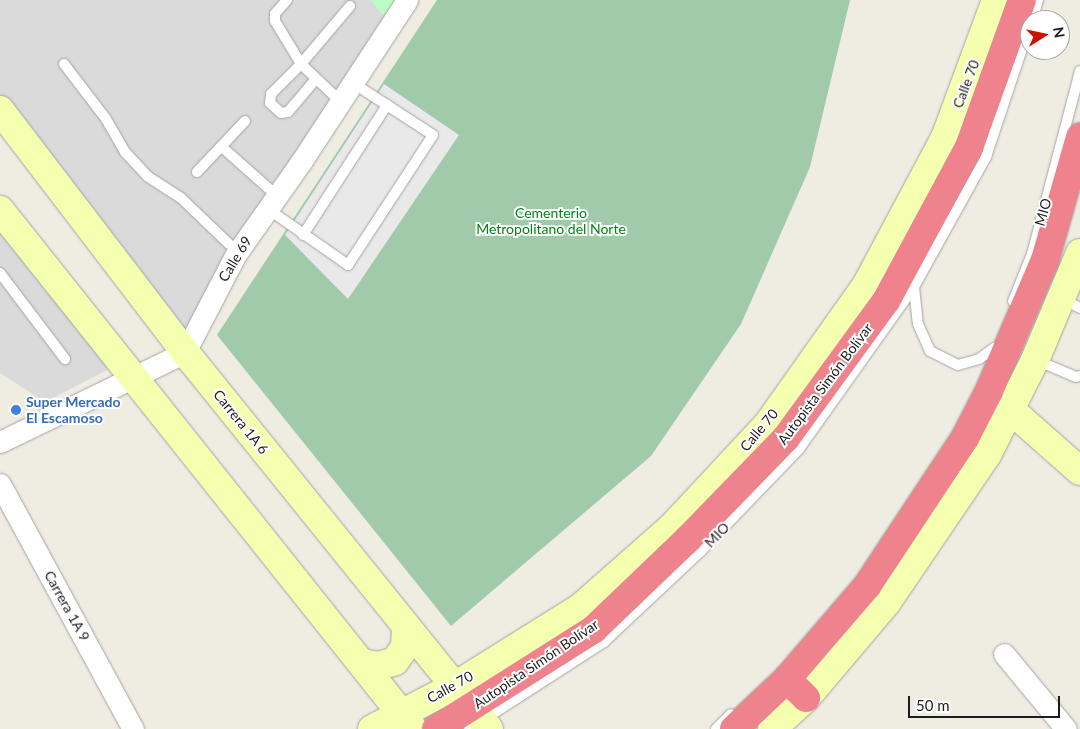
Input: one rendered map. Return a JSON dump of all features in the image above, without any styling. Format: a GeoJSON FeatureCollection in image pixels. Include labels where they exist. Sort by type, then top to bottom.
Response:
{"type":"FeatureCollection","features":[{"type":"Feature","properties":{"kind":"highway","name":"Autopista Simón Bolívar"},"geometry":{"type":"LineString","coordinates":[[436,729],[478,722],[594,629],[680,533],[786,438],[886,301],[969,147],[1022,0]]}},
{"type":"Feature","properties":{"kind":"highway"},"geometry":{"type":"LineString","coordinates":[[735,719],[787,679],[867,586],[965,438],[989,391],[1045,260],[1080,137]]}},
{"type":"Feature","properties":{"kind":"highway"},"geometry":{"type":"LineString","coordinates":[[787,679],[806,698]]}},
{"type":"Feature","properties":{"kind":"street","name":"Calle 69"},"geometry":{"type":"LineString","coordinates":[[184,352],[232,249],[272,202],[407,0]]}},
{"type":"Feature","properties":{"kind":"street","name":"Calle 70"},"geometry":{"type":"LineString","coordinates":[[372,729],[408,721],[455,686],[580,608],[680,533],[768,424],[867,284],[945,138],[996,0]]}},
{"type":"Feature","properties":{"kind":"street","name":"Carrera 1A 6"},"geometry":{"type":"LineString","coordinates":[[0,110],[184,352],[455,686],[478,722]]}},
{"type":"Feature","properties":{"kind":"street"},"geometry":{"type":"LineString","coordinates":[[0,210],[136,377],[408,721]]}},
{"type":"Feature","properties":{"kind":"street"},"geometry":{"type":"LineString","coordinates":[[772,729],[806,698],[887,602],[987,455],[1035,360],[1071,303],[1080,253]]}},
{"type":"Feature","properties":{"kind":"street"},"geometry":{"type":"LineString","coordinates":[[0,442],[184,352]]}},
{"type":"Feature","properties":{"kind":"street"},"geometry":{"type":"LineString","coordinates":[[1011,410],[1080,471]]}},
{"type":"Feature","properties":{"kind":"street","name":"Carrera 1A 9"},"geometry":{"type":"LineString","coordinates":[[0,484],[133,729]]}},
{"type":"Feature","properties":{"kind":"street"},"geometry":{"type":"LineString","coordinates":[[362,663],[379,666],[395,661],[405,647],[406,626]]}},
{"type":"Feature","properties":{"kind":"street"},"geometry":{"type":"LineString","coordinates":[[1004,654],[1066,729]]}},
{"type":"Feature","properties":{"kind":"lane"},"geometry":{"type":"LineString","coordinates":[[287,0],[275,14],[276,21],[300,64],[340,102]]}},
{"type":"Feature","properties":{"kind":"lane"},"geometry":{"type":"LineString","coordinates":[[315,80],[288,112],[281,113],[270,103],[271,94],[300,64],[350,6]]}},
{"type":"Feature","properties":{"kind":"lane","name":"MIO"},"geometry":{"type":"LineString","coordinates":[[478,722],[604,642],[702,551],[799,449],[914,287],[986,157],[1020,55]]}},
{"type":"Feature","properties":{"kind":"lane"},"geometry":{"type":"LineString","coordinates":[[64,64],[106,119],[125,152],[148,176],[181,198],[232,249]]}},
{"type":"Feature","properties":{"kind":"lane","name":"MIO"},"geometry":{"type":"LineString","coordinates":[[1008,314],[1032,254],[1080,71]]}},
{"type":"Feature","properties":{"kind":"lane"},"geometry":{"type":"LineString","coordinates":[[222,148],[303,235],[348,265],[433,135],[353,83]]}},
{"type":"Feature","properties":{"kind":"lane"},"geometry":{"type":"LineString","coordinates":[[303,235],[387,105]]}},
{"type":"Feature","properties":{"kind":"lane"},"geometry":{"type":"LineString","coordinates":[[197,172],[222,148],[244,121]]}},
{"type":"Feature","properties":{"kind":"lane"},"geometry":{"type":"LineString","coordinates":[[0,274],[65,359]]}},
{"type":"Feature","properties":{"kind":"lane"},"geometry":{"type":"LineString","coordinates":[[914,287],[918,324],[930,350],[958,364],[979,359],[996,344],[955,432],[917,489]]}},
{"type":"Feature","properties":{"kind":"lane"},"geometry":{"type":"LineString","coordinates":[[1035,360],[1076,378],[1080,376]]}},
{"type":"Feature","properties":{"kind":"lane"},"geometry":{"type":"LineString","coordinates":[[716,729],[735,719]]}},
{"type":"Feature","properties":{"kind":"shaded area"},"geometry":{"type":"Polygon","coordinates":[[[0,0],[371,0],[391,24],[185,352],[0,110],[0,0]]]}},
{"type":"Feature","properties":{"kind":"shaded area"},"geometry":{"type":"Polygon","coordinates":[[[384,84],[459,135],[348,299],[285,235],[384,84]]]}},
{"type":"Feature","properties":{"kind":"shaded area"},"geometry":{"type":"Polygon","coordinates":[[[0,230],[111,368],[45,402],[0,373],[0,230]]]}},
{"type":"Feature","properties":{"kind":"green space"},"geometry":{"type":"Polygon","coordinates":[[[371,0],[407,0],[391,24],[371,0]]]}},
{"type":"Feature","properties":{"kind":"green space","name":"Cementerio Metropolitano del Norte"},"geometry":{"type":"Polygon","coordinates":[[[437,0],[850,0],[810,167],[741,324],[651,456],[451,626],[217,335],[437,0]]]}},
{"type":"Feature","properties":{"kind":"place","name":"Super Mercado El Escamoso"},"geometry":{"type":"Point","coordinates":[16,410]}}]}
